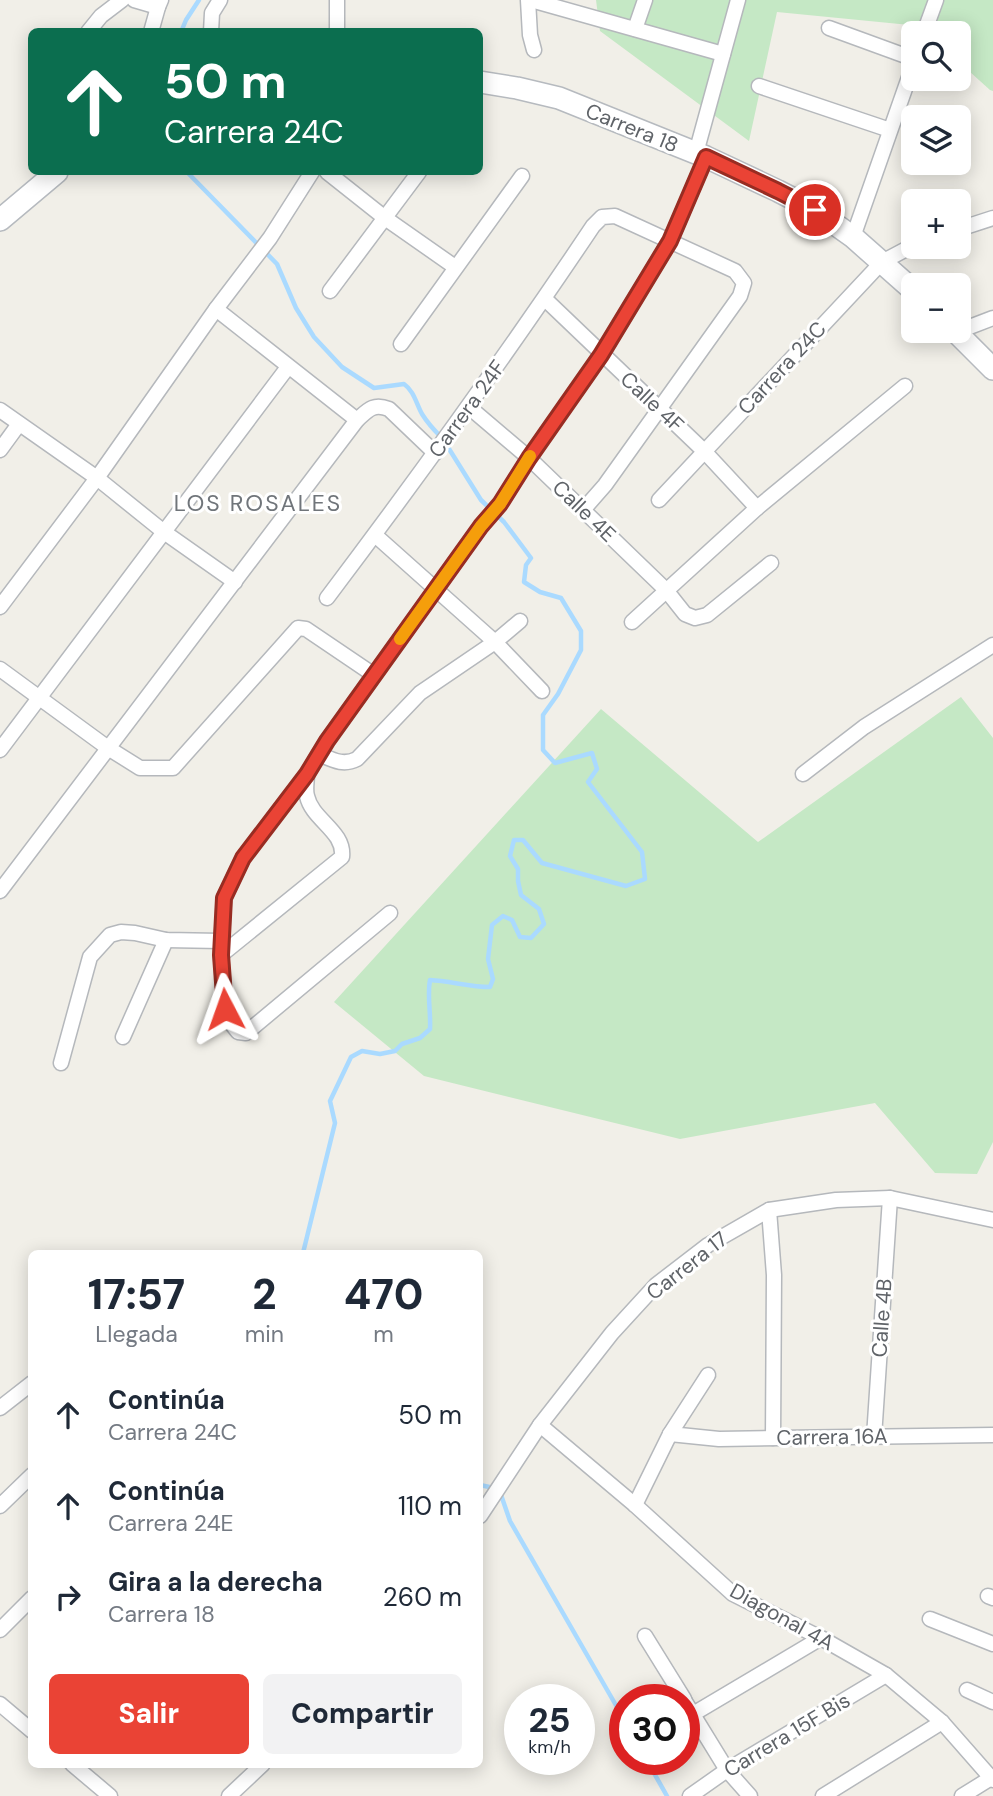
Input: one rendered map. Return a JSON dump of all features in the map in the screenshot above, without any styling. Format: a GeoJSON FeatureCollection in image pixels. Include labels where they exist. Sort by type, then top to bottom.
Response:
{"type":"FeatureCollection","features":[{"type":"Feature","properties":{"kind":"street"},"geometry":{"type":"LineString","coordinates":[[91,28],[101,16],[122,0]]}},
{"type":"Feature","properties":{"kind":"street"},"geometry":{"type":"LineString","coordinates":[[134,0],[160,4],[152,28]]}},
{"type":"Feature","properties":{"kind":"street"},"geometry":{"type":"LineString","coordinates":[[211,28],[212,13],[220,0]]}},
{"type":"Feature","properties":{"kind":"street"},"geometry":{"type":"LineString","coordinates":[[337,0],[337,28]]}},
{"type":"Feature","properties":{"kind":"street"},"geometry":{"type":"LineString","coordinates":[[635,29],[645,0]]}},
{"type":"Feature","properties":{"kind":"street"},"geometry":{"type":"LineString","coordinates":[[390,913],[255,1027],[246,1033],[238,1032],[230,1022],[225,1009],[221,948],[224,898],[243,858],[307,774],[481,526],[500,504],[601,355],[670,241],[701,155],[738,0]]}},
{"type":"Feature","properties":{"kind":"street"},"geometry":{"type":"LineString","coordinates":[[928,21],[936,0]]}},
{"type":"Feature","properties":{"kind":"street"},"geometry":{"type":"LineString","coordinates":[[534,50],[530,35],[537,1],[723,54]]}},
{"type":"Feature","properties":{"kind":"street"},"geometry":{"type":"LineString","coordinates":[[829,28],[901,56]]}},
{"type":"Feature","properties":{"kind":"street","name":"Carrera 18"},"geometry":{"type":"LineString","coordinates":[[483,82],[559,98],[701,155],[778,191],[815,210],[853,237],[901,279]]}},
{"type":"Feature","properties":{"kind":"street"},"geometry":{"type":"LineString","coordinates":[[759,86],[890,130]]}},
{"type":"Feature","properties":{"kind":"street"},"geometry":{"type":"LineString","coordinates":[[853,237],[904,91]]}},
{"type":"Feature","properties":{"kind":"street"},"geometry":{"type":"LineString","coordinates":[[0,220],[53,175]]}},
{"type":"Feature","properties":{"kind":"street"},"geometry":{"type":"LineString","coordinates":[[0,607],[97,478],[216,309],[270,238],[310,175]]}},
{"type":"Feature","properties":{"kind":"street"},"geometry":{"type":"LineString","coordinates":[[331,175],[385,218],[455,267]]}},
{"type":"Feature","properties":{"kind":"street"},"geometry":{"type":"LineString","coordinates":[[330,291],[417,175]]}},
{"type":"Feature","properties":{"kind":"street"},"geometry":{"type":"LineString","coordinates":[[401,344],[522,176]]}},
{"type":"Feature","properties":{"kind":"street","name":"Carrera 24F"},"geometry":{"type":"LineString","coordinates":[[327,598],[469,407],[593,226],[602,217],[615,216],[670,241]]}},
{"type":"Feature","properties":{"kind":"street"},"geometry":{"type":"LineString","coordinates":[[971,225],[993,218]]}},
{"type":"Feature","properties":{"kind":"street"},"geometry":{"type":"LineString","coordinates":[[583,510],[605,485],[740,296],[744,283],[735,271],[670,241]]}},
{"type":"Feature","properties":{"kind":"street","name":"Carrera 24C"},"geometry":{"type":"LineString","coordinates":[[659,500],[882,262],[901,252]]}},
{"type":"Feature","properties":{"kind":"street","name":"Calle 4F"},"geometry":{"type":"LineString","coordinates":[[545,299],[704,451],[757,508]]}},
{"type":"Feature","properties":{"kind":"street"},"geometry":{"type":"LineString","coordinates":[[216,309],[357,420]]}},
{"type":"Feature","properties":{"kind":"street"},"geometry":{"type":"LineString","coordinates":[[971,326],[993,318]]}},
{"type":"Feature","properties":{"kind":"street"},"geometry":{"type":"LineString","coordinates":[[968,343],[993,369]]}},
{"type":"Feature","properties":{"kind":"street"},"geometry":{"type":"LineString","coordinates":[[0,750],[288,367]]}},
{"type":"Feature","properties":{"kind":"street"},"geometry":{"type":"LineString","coordinates":[[632,621],[757,508],[905,386]]}},
{"type":"Feature","properties":{"kind":"street"},"geometry":{"type":"LineString","coordinates":[[0,891],[357,420],[369,409],[379,405],[389,408],[440,447]]}},
{"type":"Feature","properties":{"kind":"street","name":"Calle 4E"},"geometry":{"type":"LineString","coordinates":[[469,407],[529,458],[666,590],[685,614],[695,618],[706,615],[771,563]]}},
{"type":"Feature","properties":{"kind":"street"},"geometry":{"type":"LineString","coordinates":[[0,410],[97,478],[164,532],[235,582]]}},
{"type":"Feature","properties":{"kind":"street"},"geometry":{"type":"LineString","coordinates":[[0,450],[19,424]]}},
{"type":"Feature","properties":{"kind":"street"},"geometry":{"type":"LineString","coordinates":[[375,535],[495,642],[542,691]]}},
{"type":"Feature","properties":{"kind":"street"},"geometry":{"type":"LineString","coordinates":[[319,754],[341,763],[357,759],[420,693],[495,642],[520,621]]}},
{"type":"Feature","properties":{"kind":"street"},"geometry":{"type":"LineString","coordinates":[[0,669],[108,748],[140,768],[173,768],[298,628],[306,629],[374,675]]}},
{"type":"Feature","properties":{"kind":"street"},"geometry":{"type":"LineString","coordinates":[[803,774],[863,727],[991,652]]}},
{"type":"Feature","properties":{"kind":"street"},"geometry":{"type":"LineString","coordinates":[[61,1063],[90,957],[110,935],[121,932],[135,933],[221,948],[342,857],[342,842],[308,801],[307,774]]}},
{"type":"Feature","properties":{"kind":"street"},"geometry":{"type":"LineString","coordinates":[[123,1037],[166,940]]}},
{"type":"Feature","properties":{"kind":"street","name":"Carrera 17"},"geometry":{"type":"LineString","coordinates":[[483,1512],[540,1425],[611,1333],[656,1285],[708,1245],[769,1210],[836,1200],[890,1198],[993,1220]]}},
{"type":"Feature","properties":{"kind":"street","name":"Calle 4B"},"geometry":{"type":"LineString","coordinates":[[874,1437],[890,1198]]}},
{"type":"Feature","properties":{"kind":"street"},"geometry":{"type":"LineString","coordinates":[[769,1210],[774,1275],[773,1438]]}},
{"type":"Feature","properties":{"kind":"street"},"geometry":{"type":"LineString","coordinates":[[635,1505],[670,1434],[708,1375]]}},
{"type":"Feature","properties":{"kind":"street"},"geometry":{"type":"LineString","coordinates":[[0,1408],[28,1386]]}},
{"type":"Feature","properties":{"kind":"street","name":"Diagonal 4A"},"geometry":{"type":"LineString","coordinates":[[540,1425],[635,1505],[733,1594],[821,1638],[886,1675],[942,1722],[992,1779]]}},
{"type":"Feature","properties":{"kind":"street","name":"Carrera 16A"},"geometry":{"type":"LineString","coordinates":[[670,1434],[719,1439],[993,1435]]}},
{"type":"Feature","properties":{"kind":"street"},"geometry":{"type":"LineString","coordinates":[[0,1506],[28,1479]]}},
{"type":"Feature","properties":{"kind":"street"},"geometry":{"type":"LineString","coordinates":[[0,1630],[28,1602]]}},
{"type":"Feature","properties":{"kind":"street"},"geometry":{"type":"LineString","coordinates":[[930,1619],[993,1644]]}},
{"type":"Feature","properties":{"kind":"street"},"geometry":{"type":"LineString","coordinates":[[645,1636],[674,1684]]}},
{"type":"Feature","properties":{"kind":"street"},"geometry":{"type":"LineString","coordinates":[[700,1710],[821,1638]]}},
{"type":"Feature","properties":{"kind":"street","name":"Carrera 15F Bis"},"geometry":{"type":"LineString","coordinates":[[690,1796],[727,1770],[886,1675]]}},
{"type":"Feature","properties":{"kind":"street"},"geometry":{"type":"LineString","coordinates":[[967,1690],[993,1702]]}},
{"type":"Feature","properties":{"kind":"street"},"geometry":{"type":"LineString","coordinates":[[2,1712],[28,1728]]}},
{"type":"Feature","properties":{"kind":"street"},"geometry":{"type":"LineString","coordinates":[[823,1796],[942,1722]]}},
{"type":"Feature","properties":{"kind":"street"},"geometry":{"type":"LineString","coordinates":[[700,1726],[727,1770],[750,1796]]}},
{"type":"Feature","properties":{"kind":"street"},"geometry":{"type":"LineString","coordinates":[[77,1768],[110,1796]]}},
{"type":"Feature","properties":{"kind":"street"},"geometry":{"type":"LineString","coordinates":[[229,1796],[259,1768]]}},
{"type":"Feature","properties":{"kind":"street"},"geometry":{"type":"LineString","coordinates":[[962,1796],[992,1779]]}},
{"type":"Feature","properties":{"kind":"green space"},"geometry":{"type":"Polygon","coordinates":[[[596,0],[993,0],[993,91],[971,73],[971,21],[901,21],[901,24],[777,12],[749,141],[600,31],[596,0]]]}},
{"type":"Feature","properties":{"kind":"green space"},"geometry":{"type":"Polygon","coordinates":[[[961,697],[993,738],[993,1142],[977,1174],[935,1173],[875,1103],[680,1139],[424,1076],[334,1002],[601,709],[758,842],[961,697]]]}},
{"type":"Feature","properties":{"kind":"waterway"},"geometry":{"type":"LineString","coordinates":[[183,28],[199,0]]}},
{"type":"Feature","properties":{"kind":"waterway"},"geometry":{"type":"LineString","coordinates":[[190,175],[277,264],[296,308],[314,337],[342,367],[374,388],[404,384],[413,394],[424,417],[441,437]]}},
{"type":"Feature","properties":{"kind":"waterway"},"geometry":{"type":"LineString","coordinates":[[304,1250],[335,1123],[330,1101],[351,1057],[362,1051],[380,1054],[395,1051],[402,1044],[420,1038],[430,1029],[430,980],[490,987],[493,979],[488,959],[492,925],[503,916],[512,920],[520,937],[531,938],[544,924],[539,909],[521,895],[518,869],[510,856],[514,840],[523,840],[542,863],[626,886],[645,879],[642,852],[588,782],[597,769],[592,753],[555,763],[543,750],[543,715],[558,694],[581,650],[581,631],[561,598],[540,592],[524,582],[526,565],[531,558],[504,522],[481,500],[446,444]]}},
{"type":"Feature","properties":{"kind":"waterway"},"geometry":{"type":"LineString","coordinates":[[483,1486],[494,1488]]}},
{"type":"Feature","properties":{"kind":"waterway"},"geometry":{"type":"LineString","coordinates":[[500,1492],[510,1521],[609,1693]]}},
{"type":"Feature","properties":{"kind":"waterway"},"geometry":{"type":"LineString","coordinates":[[655,1775],[667,1796]]}},
{"type":"Feature","properties":{"kind":"slow traffic"},"geometry":{"type":"LineString","coordinates":[[400,639],[481,526],[500,504],[530,456]]}},
{"type":"Feature","properties":{"kind":"district","name":"LOS ROSALES"},"geometry":{"type":"Point","coordinates":[258,503]}},
{"type":"Feature","properties":{"kind":"route"},"geometry":{"type":"LineString","coordinates":[[225,1009],[221,955],[224,898],[243,858],[307,774],[327,741],[481,526],[500,504],[601,355],[670,241],[706,157],[815,210]]}}]}
